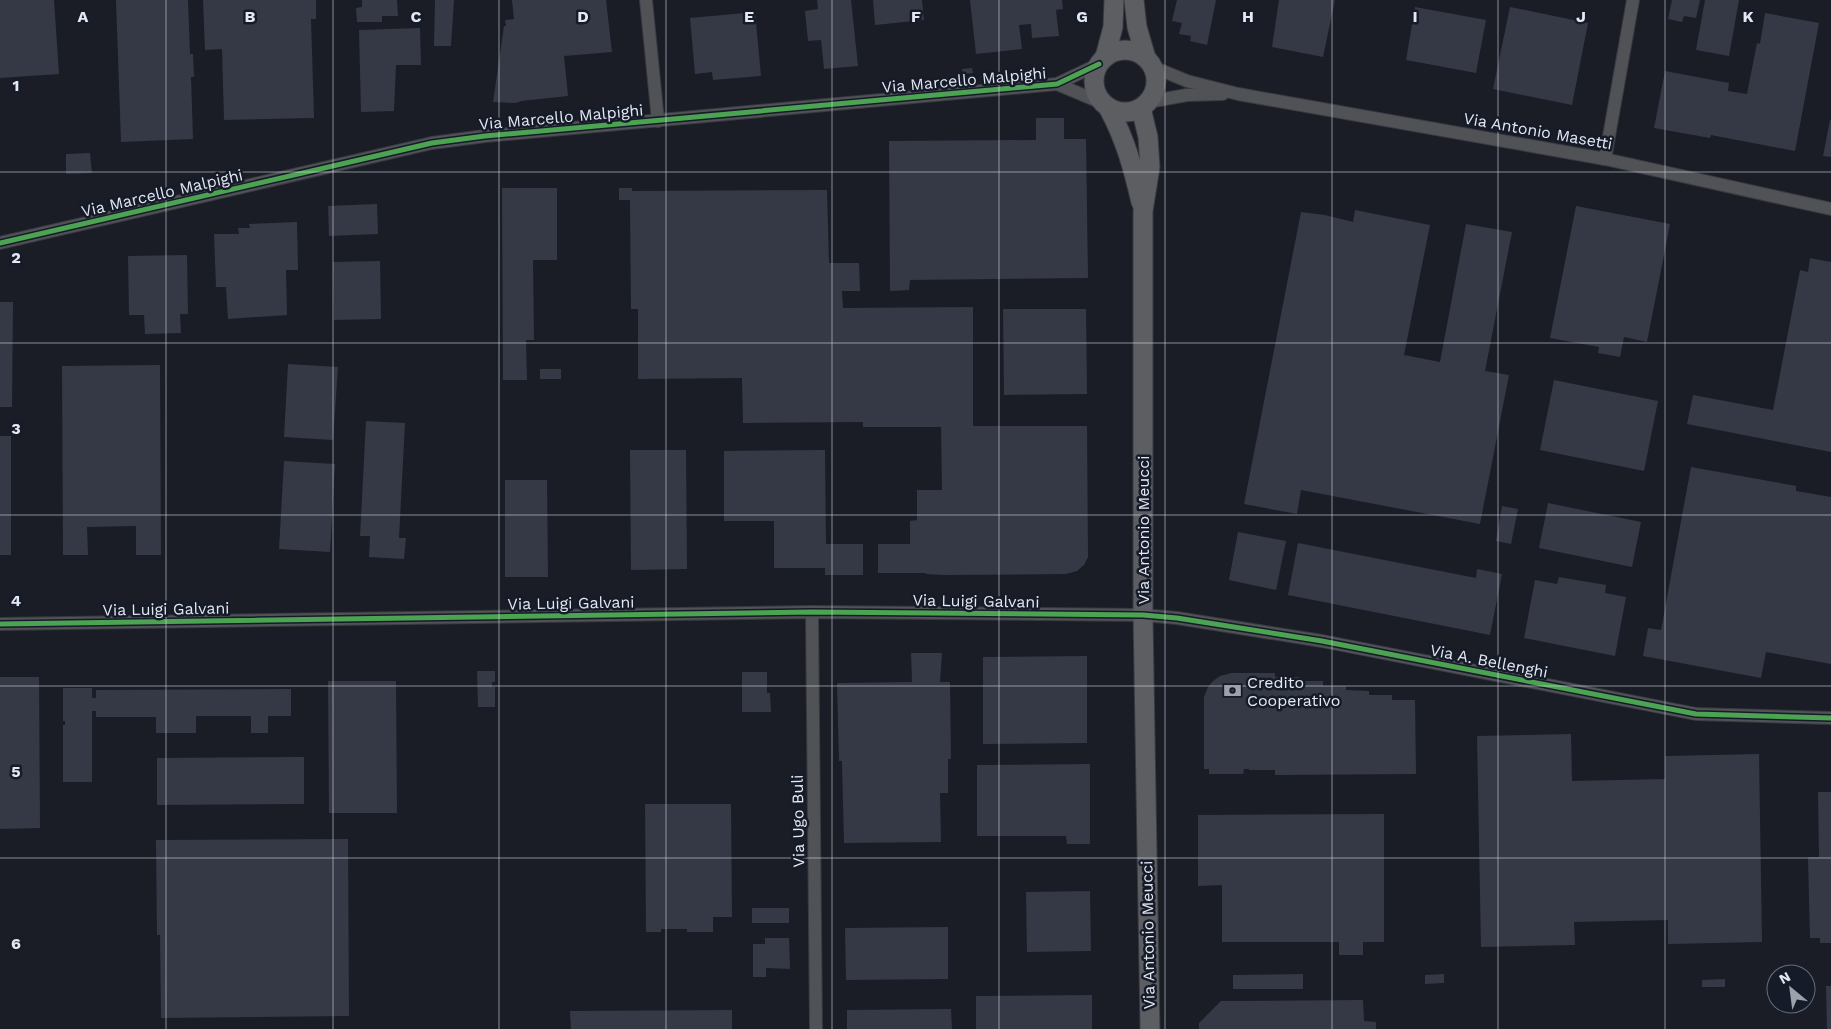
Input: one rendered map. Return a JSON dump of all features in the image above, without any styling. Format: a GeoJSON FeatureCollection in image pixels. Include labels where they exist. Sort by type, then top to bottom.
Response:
{"type":"FeatureCollection","features":[{"type":"Feature","properties":{"kind":"street"},"geometry":{"type":"LineString","coordinates":[[646,0],[658,121]]}},
{"type":"Feature","properties":{"kind":"street"},"geometry":{"type":"LineString","coordinates":[[1114,0],[1112,27],[1093,82],[1095,91],[1106,106],[1123,113],[1132,112],[1145,105],[1153,94],[1156,85],[1156,76],[1149,63],[1137,27],[1134,0]]}},
{"type":"Feature","properties":{"kind":"street"},"geometry":{"type":"LineString","coordinates":[[1606,160],[1633,0]]}},
{"type":"Feature","properties":{"kind":"street"},"geometry":{"type":"LineString","coordinates":[[1102,60],[1113,53],[1130,50],[1149,63]]}},
{"type":"Feature","properties":{"kind":"street","name":"Via Marcello Malpighi"},"geometry":{"type":"LineString","coordinates":[[0,243],[432,143],[485,136],[1057,84],[1102,60]]}},
{"type":"Feature","properties":{"kind":"street","name":"Via Antonio Masetti"},"geometry":{"type":"LineString","coordinates":[[1149,63],[1187,81],[1238,94],[1606,160],[1831,209]]}},
{"type":"Feature","properties":{"kind":"street","name":"Via Marcello Malpighi"},"geometry":{"type":"LineString","coordinates":[[1057,84],[1106,106]]}},
{"type":"Feature","properties":{"kind":"street","name":"Via Antonio Masetti"},"geometry":{"type":"LineString","coordinates":[[1145,105],[1187,95],[1238,94]]}},
{"type":"Feature","properties":{"kind":"street","name":"Via Antonio Meucci"},"geometry":{"type":"LineString","coordinates":[[1145,105],[1150,167],[1143,211],[1143,615],[1150,1029]]}},
{"type":"Feature","properties":{"kind":"street","name":"Via Antonio Meucci"},"geometry":{"type":"LineString","coordinates":[[1106,106],[1122,133],[1133,166],[1143,211]]}},
{"type":"Feature","properties":{"kind":"street","name":"Via Luigi Galvani"},"geometry":{"type":"LineString","coordinates":[[0,624],[812,612],[1143,615]]}},
{"type":"Feature","properties":{"kind":"street","name":"Via Ugo Buli"},"geometry":{"type":"LineString","coordinates":[[812,612],[816,1029]]}},
{"type":"Feature","properties":{"kind":"street","name":"Via A. Bellenghi"},"geometry":{"type":"LineString","coordinates":[[1143,615],[1177,618],[1322,641],[1696,714],[1831,718]]}},
{"type":"Feature","properties":{"kind":"building"},"geometry":{"type":"Polygon","coordinates":[[[0,0],[54,0],[59,74],[0,78],[0,0]]]}},
{"type":"Feature","properties":{"kind":"building"},"geometry":{"type":"Polygon","coordinates":[[[116,0],[188,0],[190,54],[193,54],[194,77],[191,77],[193,139],[121,142],[116,0]]]}},
{"type":"Feature","properties":{"kind":"building"},"geometry":{"type":"Polygon","coordinates":[[[203,0],[316,0],[316,19],[311,19],[314,118],[224,120],[222,49],[205,50],[203,0]]]}},
{"type":"Feature","properties":{"kind":"building"},"geometry":{"type":"Polygon","coordinates":[[[362,0],[397,0],[398,16],[382,16],[382,22],[357,22],[356,8],[362,7],[362,0]]]}},
{"type":"Feature","properties":{"kind":"building"},"geometry":{"type":"Polygon","coordinates":[[[435,0],[454,0],[451,46],[434,46],[435,0]]]}},
{"type":"Feature","properties":{"kind":"building"},"geometry":{"type":"Polygon","coordinates":[[[512,0],[606,0],[612,52],[564,56],[568,96],[516,103],[493,102],[504,26],[506,26],[505,20],[514,19],[512,0]]]}},
{"type":"Feature","properties":{"kind":"building"},"geometry":{"type":"Polygon","coordinates":[[[817,0],[851,0],[858,66],[824,69],[821,40],[808,41],[805,11],[818,9],[817,0]]]}},
{"type":"Feature","properties":{"kind":"building"},"geometry":{"type":"Polygon","coordinates":[[[873,0],[922,0],[924,20],[875,25],[873,0]]]}},
{"type":"Feature","properties":{"kind":"building"},"geometry":{"type":"Polygon","coordinates":[[[970,0],[1062,0],[1063,9],[1056,10],[1059,36],[1032,38],[1031,24],[1019,25],[1022,49],[976,54],[970,0]]]}},
{"type":"Feature","properties":{"kind":"building"},"geometry":{"type":"Polygon","coordinates":[[[1177,0],[1216,0],[1207,45],[1190,41],[1191,36],[1179,34],[1182,23],[1172,21],[1177,0]]]}},
{"type":"Feature","properties":{"kind":"building"},"geometry":{"type":"Polygon","coordinates":[[[1279,0],[1335,0],[1323,57],[1272,47],[1279,0]]]}},
{"type":"Feature","properties":{"kind":"building"},"geometry":{"type":"Polygon","coordinates":[[[1672,0],[1700,0],[1696,18],[1684,16],[1682,22],[1668,19],[1672,0]]]}},
{"type":"Feature","properties":{"kind":"building"},"geometry":{"type":"Polygon","coordinates":[[[1705,0],[1739,0],[1729,56],[1696,50],[1705,0]]]}},
{"type":"Feature","properties":{"kind":"building"},"geometry":{"type":"Polygon","coordinates":[[[1415,7],[1486,20],[1476,73],[1406,60],[1415,7]]]}},
{"type":"Feature","properties":{"kind":"building"},"geometry":{"type":"Polygon","coordinates":[[[1510,7],[1588,23],[1572,105],[1493,89],[1510,7]]]}},
{"type":"Feature","properties":{"kind":"building"},"geometry":{"type":"Polygon","coordinates":[[[755,12],[761,76],[713,80],[712,72],[695,74],[690,18],[755,12]]]}},
{"type":"Feature","properties":{"kind":"building"},"geometry":{"type":"Polygon","coordinates":[[[1765,13],[1819,23],[1795,151],[1711,135],[1710,138],[1654,128],[1665,71],[1729,83],[1728,91],[1747,94],[1757,43],[1760,44],[1765,13]]]}},
{"type":"Feature","properties":{"kind":"building"},"geometry":{"type":"Polygon","coordinates":[[[420,28],[421,65],[396,65],[394,111],[361,112],[359,30],[420,28]]]}},
{"type":"Feature","properties":{"kind":"building"},"geometry":{"type":"Polygon","coordinates":[[[972,68],[973,73],[963,74],[962,69],[972,68]]]}},
{"type":"Feature","properties":{"kind":"building"},"geometry":{"type":"Polygon","coordinates":[[[1036,118],[1064,118],[1064,139],[1086,139],[1088,278],[910,280],[909,290],[890,291],[889,141],[1036,140],[1036,118]]]}},
{"type":"Feature","properties":{"kind":"building"},"geometry":{"type":"Polygon","coordinates":[[[1831,120],[1831,157],[1823,156],[1831,120]]]}},
{"type":"Feature","properties":{"kind":"building"},"geometry":{"type":"Polygon","coordinates":[[[90,153],[92,173],[66,174],[66,154],[90,153]]]}},
{"type":"Feature","properties":{"kind":"building"},"geometry":{"type":"Polygon","coordinates":[[[502,188],[557,188],[557,260],[533,260],[534,340],[526,340],[527,380],[503,380],[502,188]]]}},
{"type":"Feature","properties":{"kind":"building"},"geometry":{"type":"Polygon","coordinates":[[[619,188],[632,188],[632,191],[827,190],[829,263],[859,263],[860,291],[842,291],[843,308],[973,307],[973,426],[1087,426],[1088,557],[1084,565],[1077,571],[1066,574],[943,575],[878,573],[878,544],[910,544],[910,521],[917,520],[917,490],[942,490],[941,427],[863,427],[863,422],[743,423],[742,378],[638,379],[638,309],[631,309],[630,200],[619,200],[619,188]]]}},
{"type":"Feature","properties":{"kind":"building"},"geometry":{"type":"Polygon","coordinates":[[[377,204],[378,234],[329,236],[328,206],[377,204]]]}},
{"type":"Feature","properties":{"kind":"building"},"geometry":{"type":"Polygon","coordinates":[[[1576,206],[1670,224],[1647,342],[1624,337],[1620,357],[1598,353],[1599,347],[1550,338],[1576,206]]]}},
{"type":"Feature","properties":{"kind":"building"},"geometry":{"type":"Polygon","coordinates":[[[1355,210],[1430,225],[1404,355],[1440,362],[1466,224],[1512,232],[1485,371],[1509,375],[1480,524],[1301,490],[1297,514],[1244,504],[1301,212],[1325,215],[1353,222],[1355,210]]]}},
{"type":"Feature","properties":{"kind":"building"},"geometry":{"type":"Polygon","coordinates":[[[297,222],[298,270],[286,270],[287,315],[228,319],[226,287],[216,287],[214,234],[239,234],[238,228],[250,228],[249,224],[297,222]]]}},
{"type":"Feature","properties":{"kind":"building"},"geometry":{"type":"Polygon","coordinates":[[[187,255],[188,314],[180,314],[181,333],[145,334],[144,315],[129,315],[128,256],[187,255]]]}},
{"type":"Feature","properties":{"kind":"building"},"geometry":{"type":"Polygon","coordinates":[[[1810,258],[1831,262],[1831,452],[1687,424],[1693,395],[1773,410],[1800,270],[1808,272],[1810,258]]]}},
{"type":"Feature","properties":{"kind":"building"},"geometry":{"type":"Polygon","coordinates":[[[380,261],[381,319],[334,320],[333,262],[380,261]]]}},
{"type":"Feature","properties":{"kind":"building"},"geometry":{"type":"Polygon","coordinates":[[[0,302],[13,302],[12,407],[0,407],[0,302]]]}},
{"type":"Feature","properties":{"kind":"building"},"geometry":{"type":"Polygon","coordinates":[[[1003,309],[1086,309],[1087,394],[1004,395],[1003,309]]]}},
{"type":"Feature","properties":{"kind":"building"},"geometry":{"type":"Polygon","coordinates":[[[288,364],[338,367],[333,440],[284,437],[288,364]]]}},
{"type":"Feature","properties":{"kind":"building"},"geometry":{"type":"Polygon","coordinates":[[[160,365],[161,555],[136,555],[136,526],[87,527],[88,555],[63,555],[62,366],[160,365]]]}},
{"type":"Feature","properties":{"kind":"building"},"geometry":{"type":"Polygon","coordinates":[[[540,369],[561,369],[561,379],[540,379],[540,369]]]}},
{"type":"Feature","properties":{"kind":"building"},"geometry":{"type":"Polygon","coordinates":[[[1554,380],[1658,401],[1644,471],[1540,450],[1554,380]]]}},
{"type":"Feature","properties":{"kind":"building"},"geometry":{"type":"Polygon","coordinates":[[[366,421],[405,423],[399,538],[406,538],[404,559],[369,557],[370,536],[360,536],[366,421]]]}},
{"type":"Feature","properties":{"kind":"building"},"geometry":{"type":"Polygon","coordinates":[[[0,436],[11,436],[11,555],[0,555],[0,436]]]}},
{"type":"Feature","properties":{"kind":"building"},"geometry":{"type":"Polygon","coordinates":[[[630,450],[686,450],[687,569],[631,570],[630,450]]]}},
{"type":"Feature","properties":{"kind":"building"},"geometry":{"type":"Polygon","coordinates":[[[825,450],[826,544],[863,544],[863,575],[825,575],[825,568],[774,568],[774,521],[724,521],[724,451],[825,450]]]}},
{"type":"Feature","properties":{"kind":"building"},"geometry":{"type":"Polygon","coordinates":[[[284,461],[335,464],[330,552],[279,549],[284,461]]]}},
{"type":"Feature","properties":{"kind":"building"},"geometry":{"type":"Polygon","coordinates":[[[1691,467],[1796,486],[1796,491],[1831,497],[1831,664],[1766,652],[1761,678],[1643,656],[1648,628],[1661,630],[1691,467]]]}},
{"type":"Feature","properties":{"kind":"building"},"geometry":{"type":"Polygon","coordinates":[[[505,480],[547,480],[548,577],[505,577],[505,480]]]}},
{"type":"Feature","properties":{"kind":"building"},"geometry":{"type":"Polygon","coordinates":[[[1548,503],[1641,522],[1632,567],[1539,548],[1548,503]]]}},
{"type":"Feature","properties":{"kind":"building"},"geometry":{"type":"Polygon","coordinates":[[[1502,506],[1518,509],[1511,544],[1496,541],[1502,506]]]}},
{"type":"Feature","properties":{"kind":"building"},"geometry":{"type":"Polygon","coordinates":[[[1238,532],[1286,541],[1276,590],[1229,580],[1238,532]]]}},
{"type":"Feature","properties":{"kind":"building"},"geometry":{"type":"Polygon","coordinates":[[[1298,543],[1476,578],[1477,569],[1502,574],[1490,635],[1288,595],[1298,543]]]}},
{"type":"Feature","properties":{"kind":"building"},"geometry":{"type":"Polygon","coordinates":[[[1559,577],[1606,585],[1605,593],[1626,597],[1615,656],[1524,638],[1535,580],[1557,584],[1559,577]]]}},
{"type":"Feature","properties":{"kind":"building"},"geometry":{"type":"Polygon","coordinates":[[[911,653],[942,653],[940,682],[950,682],[951,759],[948,759],[948,793],[940,793],[941,842],[844,843],[842,761],[839,761],[837,683],[912,682],[911,653]]]}},
{"type":"Feature","properties":{"kind":"building"},"geometry":{"type":"Polygon","coordinates":[[[1087,656],[1087,743],[983,744],[983,657],[1087,656]]]}},
{"type":"Feature","properties":{"kind":"building"},"geometry":{"type":"Polygon","coordinates":[[[477,671],[495,671],[495,682],[492,682],[492,687],[495,687],[495,707],[478,707],[477,671]]]}},
{"type":"Feature","properties":{"kind":"building"},"geometry":{"type":"Polygon","coordinates":[[[742,672],[767,672],[767,693],[770,693],[771,712],[742,712],[742,672]]]}},
{"type":"Feature","properties":{"kind":"building"},"geometry":{"type":"Polygon","coordinates":[[[1231,673],[1275,673],[1275,677],[1300,677],[1300,681],[1323,681],[1323,686],[1346,686],[1346,690],[1369,691],[1369,695],[1392,695],[1392,700],[1415,700],[1416,774],[1275,775],[1275,770],[1244,769],[1243,774],[1209,774],[1209,769],[1204,769],[1204,697],[1213,681],[1220,676],[1231,673]]]}},
{"type":"Feature","properties":{"kind":"building"},"geometry":{"type":"Polygon","coordinates":[[[0,677],[39,677],[40,828],[0,829],[0,677]]]}},
{"type":"Feature","properties":{"kind":"building"},"geometry":{"type":"Polygon","coordinates":[[[328,681],[396,681],[397,813],[329,813],[328,681]]]}},
{"type":"Feature","properties":{"kind":"building"},"geometry":{"type":"Polygon","coordinates":[[[63,688],[92,688],[92,698],[96,698],[96,690],[291,689],[291,716],[268,716],[268,733],[251,733],[251,716],[196,716],[196,733],[156,733],[156,717],[96,717],[96,711],[92,711],[92,782],[63,782],[63,725],[65,725],[65,721],[63,721],[63,688]]]}},
{"type":"Feature","properties":{"kind":"building"},"geometry":{"type":"Polygon","coordinates":[[[1571,734],[1572,781],[1665,779],[1665,756],[1759,754],[1762,942],[1668,944],[1668,920],[1574,922],[1575,945],[1481,947],[1477,736],[1571,734]]]}},
{"type":"Feature","properties":{"kind":"building"},"geometry":{"type":"Polygon","coordinates":[[[304,757],[304,804],[157,805],[157,758],[304,757]]]}},
{"type":"Feature","properties":{"kind":"building"},"geometry":{"type":"Polygon","coordinates":[[[1090,764],[1090,844],[1067,844],[1066,836],[977,836],[977,765],[1090,764]]]}},
{"type":"Feature","properties":{"kind":"building"},"geometry":{"type":"Polygon","coordinates":[[[1818,792],[1831,792],[1831,943],[1820,943],[1820,938],[1810,938],[1808,857],[1819,857],[1818,792]]]}},
{"type":"Feature","properties":{"kind":"building"},"geometry":{"type":"Polygon","coordinates":[[[645,804],[731,804],[732,917],[713,917],[713,932],[661,929],[661,932],[646,932],[645,804]]]}},
{"type":"Feature","properties":{"kind":"building"},"geometry":{"type":"Polygon","coordinates":[[[1384,814],[1384,942],[1363,942],[1363,955],[1339,955],[1339,942],[1222,942],[1222,885],[1198,886],[1198,815],[1384,814]]]}},
{"type":"Feature","properties":{"kind":"building"},"geometry":{"type":"Polygon","coordinates":[[[348,839],[349,1016],[161,1018],[160,935],[157,935],[156,840],[348,839]]]}},
{"type":"Feature","properties":{"kind":"building"},"geometry":{"type":"Polygon","coordinates":[[[1090,891],[1091,951],[1027,952],[1026,892],[1090,891]]]}},
{"type":"Feature","properties":{"kind":"building"},"geometry":{"type":"Polygon","coordinates":[[[752,908],[789,908],[789,923],[752,923],[752,908]]]}},
{"type":"Feature","properties":{"kind":"building"},"geometry":{"type":"Polygon","coordinates":[[[948,927],[948,979],[846,980],[845,928],[948,927]]]}},
{"type":"Feature","properties":{"kind":"building"},"geometry":{"type":"Polygon","coordinates":[[[765,938],[789,938],[790,969],[766,968],[766,977],[753,977],[753,944],[765,944],[765,938]]]}},
{"type":"Feature","properties":{"kind":"building"},"geometry":{"type":"Polygon","coordinates":[[[1303,974],[1303,989],[1233,989],[1233,975],[1303,974]]]}},
{"type":"Feature","properties":{"kind":"building"},"geometry":{"type":"Polygon","coordinates":[[[1444,974],[1444,983],[1425,984],[1425,975],[1444,974]]]}},
{"type":"Feature","properties":{"kind":"building"},"geometry":{"type":"Polygon","coordinates":[[[1725,979],[1725,987],[1702,987],[1702,980],[1725,979]]]}},
{"type":"Feature","properties":{"kind":"building"},"geometry":{"type":"Polygon","coordinates":[[[1826,986],[1831,986],[1831,1029],[1827,1029],[1826,986]]]}},
{"type":"Feature","properties":{"kind":"building"},"geometry":{"type":"Polygon","coordinates":[[[1092,995],[1092,1029],[976,1029],[976,996],[1092,995]]]}},
{"type":"Feature","properties":{"kind":"building"},"geometry":{"type":"Polygon","coordinates":[[[1363,1000],[1364,1021],[1376,1022],[1376,1029],[1199,1029],[1199,1023],[1221,1001],[1363,1000]]]}},
{"type":"Feature","properties":{"kind":"building"},"geometry":{"type":"Polygon","coordinates":[[[951,1009],[952,1029],[847,1029],[847,1010],[951,1009]]]}},
{"type":"Feature","properties":{"kind":"building"},"geometry":{"type":"Polygon","coordinates":[[[732,1010],[732,1029],[571,1029],[570,1011],[732,1010]]]}},
{"type":"Feature","properties":{"kind":"cycle path"},"geometry":{"type":"LineString","coordinates":[[0,243],[432,143],[485,136],[1057,84],[1099,64]]}},
{"type":"Feature","properties":{"kind":"cycle path"},"geometry":{"type":"LineString","coordinates":[[0,624],[812,612],[1143,615],[1177,618],[1322,641],[1696,714],[1831,718]]}},
{"type":"Feature","properties":{"kind":"place","name":"Credito Cooperativo"},"geometry":{"type":"Point","coordinates":[1233,691]}}]}
